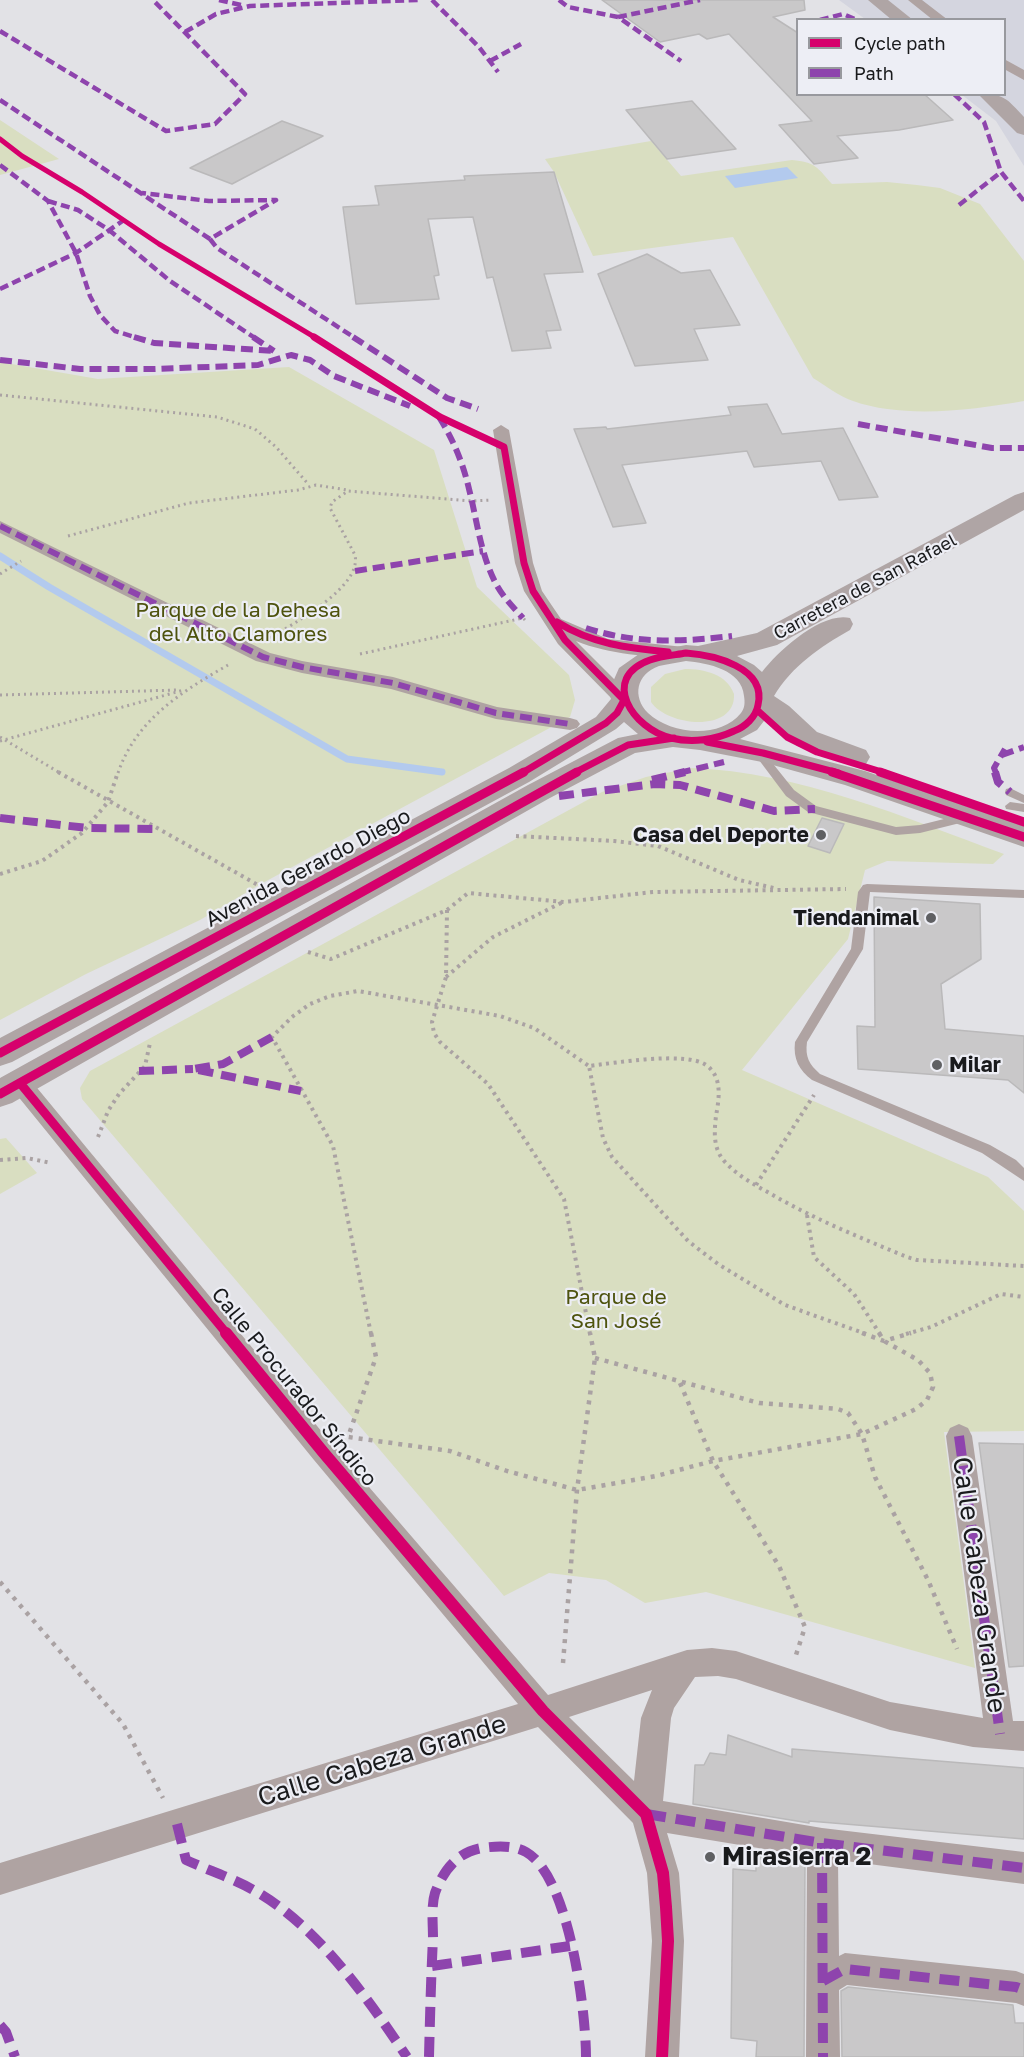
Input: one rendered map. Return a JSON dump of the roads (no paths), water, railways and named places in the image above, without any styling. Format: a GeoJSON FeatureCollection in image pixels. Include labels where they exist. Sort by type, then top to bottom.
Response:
{"type":"FeatureCollection","features":[{"type":"Feature","properties":{"kind":"main road"},"geometry":{"type":"LineString","coordinates":[[859,0],[882,18]]}},
{"type":"Feature","properties":{"kind":"main road"},"geometry":{"type":"LineString","coordinates":[[877,0],[901,18]]}},
{"type":"Feature","properties":{"kind":"main road"},"geometry":{"type":"LineString","coordinates":[[1006,93],[1024,108]]}},
{"type":"Feature","properties":{"kind":"main road"},"geometry":{"type":"LineString","coordinates":[[990,96],[1004,107],[1024,129]]}},
{"type":"Feature","properties":{"kind":"main road","name":"Carretera de San Rafael"},"geometry":{"type":"LineString","coordinates":[[692,654],[744,646],[774,635],[1024,500]]}},
{"type":"Feature","properties":{"kind":"main road","name":"Carretera de San Rafael"},"geometry":{"type":"LineString","coordinates":[[759,698],[783,663],[813,639],[1024,522]]}},
{"type":"Feature","properties":{"kind":"main road"},"geometry":{"type":"LineString","coordinates":[[680,738],[711,738],[738,729],[753,717],[759,698],[754,683],[742,670],[722,660],[692,654],[662,657],[641,665],[627,678],[622,689],[623,700],[629,713],[640,724],[656,732],[680,738],[758,752],[855,778],[1024,837]]}},
{"type":"Feature","properties":{"kind":"main road"},"geometry":{"type":"LineString","coordinates":[[759,698],[779,712],[797,731],[819,745],[1018,804]]}},
{"type":"Feature","properties":{"kind":"main road","name":"Avenida Gerardo Diego"},"geometry":{"type":"LineString","coordinates":[[0,1053],[519,775],[606,723],[617,713],[623,700]]}},
{"type":"Feature","properties":{"kind":"main road","name":"Avenida Gerardo Diego"},"geometry":{"type":"LineString","coordinates":[[10,1089],[538,792],[628,745],[680,738]]}},
{"type":"Feature","properties":{"kind":"street"},"geometry":{"type":"LineString","coordinates":[[914,0],[939,18]]}},
{"type":"Feature","properties":{"kind":"street"},"geometry":{"type":"LineString","coordinates":[[1006,64],[1024,76]]}},
{"type":"Feature","properties":{"kind":"street"},"geometry":{"type":"LineString","coordinates":[[501,430],[527,577],[533,591],[566,640],[623,700]]}},
{"type":"Feature","properties":{"kind":"street"},"geometry":{"type":"LineString","coordinates":[[0,526],[250,651],[302,667],[393,683],[487,711],[570,723]]}},
{"type":"Feature","properties":{"kind":"street"},"geometry":{"type":"LineString","coordinates":[[553,620],[578,636],[600,644],[692,654]]}},
{"type":"Feature","properties":{"kind":"street","name":"Calle Procurador Síndico"},"geometry":{"type":"LineString","coordinates":[[10,1089],[76,1149],[323,1452],[543,1711],[646,1814]]}},
{"type":"Feature","properties":{"kind":"street","name":"Calle Cabeza Grande"},"geometry":{"type":"LineString","coordinates":[[0,1879],[543,1711],[687,1664],[720,1662],[890,1716],[973,1732],[1012,1735],[959,1436]]}},
{"type":"Feature","properties":{"kind":"street"},"geometry":{"type":"LineString","coordinates":[[662,2057],[668,1941],[666,1907],[663,1873],[646,1814],[656,1718],[661,1701],[687,1664]]}},
{"type":"Feature","properties":{"kind":"street"},"geometry":{"type":"LineString","coordinates":[[646,1814],[822,1843],[1024,1868]]}},
{"type":"Feature","properties":{"kind":"street"},"geometry":{"type":"LineString","coordinates":[[822,1843],[823,2057]]}},
{"type":"Feature","properties":{"kind":"street"},"geometry":{"type":"LineString","coordinates":[[823,1981],[845,1969],[1016,1986],[1024,1990]]}},
{"type":"Feature","properties":{"kind":"lane"},"geometry":{"type":"LineString","coordinates":[[758,752],[790,793],[812,809],[896,831],[920,829],[970,817]]}},
{"type":"Feature","properties":{"kind":"lane"},"geometry":{"type":"LineString","coordinates":[[1024,894],[867,888],[864,892],[857,949],[801,1042],[800,1061],[806,1069],[823,1080],[986,1149],[1011,1164],[1024,1176]]}},
{"type":"Feature","properties":{"kind":"water"},"geometry":{"type":"Polygon","coordinates":[[[787,167],[798,178],[735,188],[725,176],[787,167]]]}},
{"type":"Feature","properties":{"kind":"waterway"},"geometry":{"type":"LineString","coordinates":[[0,556],[49,587],[347,759],[442,772]]}},
{"type":"Feature","properties":{"kind":"place","name":"Casa del Deporte"},"geometry":{"type":"Point","coordinates":[821,835]}},
{"type":"Feature","properties":{"kind":"place","name":"Tiendanimal"},"geometry":{"type":"Point","coordinates":[931,918]}},
{"type":"Feature","properties":{"kind":"place","name":"Milar"},"geometry":{"type":"Point","coordinates":[937,1065]}},
{"type":"Feature","properties":{"kind":"place","name":"Mirasierra 2"},"geometry":{"type":"Point","coordinates":[710,1857]}},
{"type":"Feature","properties":{"kind":"park label","name":"Parque de la Dehesa del Alto Clamores"},"geometry":{"type":"Point","coordinates":[238,622]}},
{"type":"Feature","properties":{"kind":"park label","name":"Parque de San José"},"geometry":{"type":"Point","coordinates":[616,1309]}}]}
